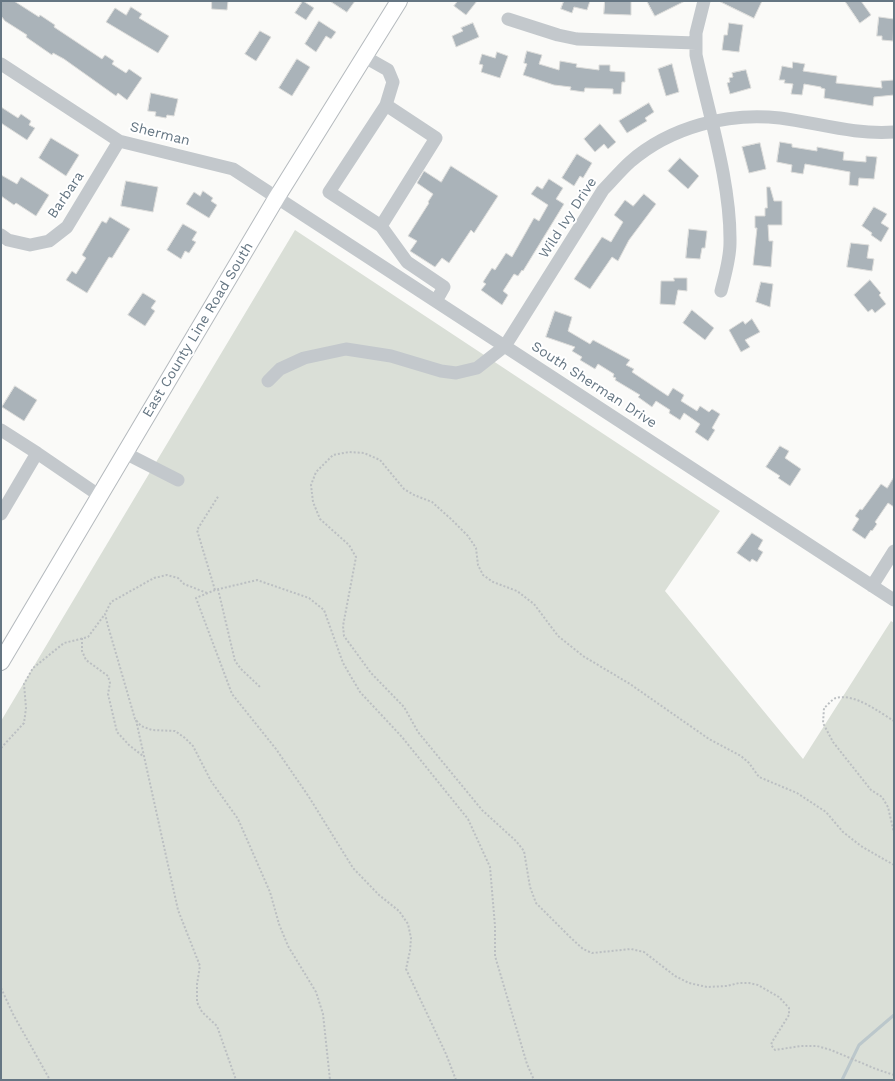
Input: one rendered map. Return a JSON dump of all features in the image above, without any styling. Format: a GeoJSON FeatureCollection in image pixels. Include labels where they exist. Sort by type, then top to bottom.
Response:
{"type":"FeatureCollection","features":[{"type":"Feature","properties":{"kind":"main road","name":"East County Line Road South"},"geometry":{"type":"LineString","coordinates":[[1,662],[276,197],[399,1]]}},
{"type":"Feature","properties":{"kind":"street"},"geometry":{"type":"LineString","coordinates":[[704,1],[698,23],[696,43],[698,68],[727,193],[730,223],[729,259],[721,291]]}},
{"type":"Feature","properties":{"kind":"street"},"geometry":{"type":"LineString","coordinates":[[508,19],[558,35],[577,39],[696,43]]}},
{"type":"Feature","properties":{"kind":"street"},"geometry":{"type":"LineString","coordinates":[[364,57],[388,70],[393,82],[386,105],[329,192],[381,226],[407,262],[444,287],[436,301]]}},
{"type":"Feature","properties":{"kind":"street","name":"Sherman"},"geometry":{"type":"LineString","coordinates":[[1,64],[119,141],[233,169],[276,197]]}},
{"type":"Feature","properties":{"kind":"street"},"geometry":{"type":"LineString","coordinates":[[381,226],[436,138],[386,105]]}},
{"type":"Feature","properties":{"kind":"street","name":"Wild Ivy Drive"},"geometry":{"type":"LineString","coordinates":[[268,382],[280,369],[304,358],[346,349],[391,356],[441,371],[456,373],[477,368],[505,346],[603,190],[630,162],[654,145],[675,134],[711,122],[740,117],[760,117],[850,130],[894,132]]}},
{"type":"Feature","properties":{"kind":"street","name":"Barbara"},"geometry":{"type":"LineString","coordinates":[[1,236],[8,240],[30,245],[49,240],[67,227],[119,141]]}},
{"type":"Feature","properties":{"kind":"street","name":"South Sherman Drive"},"geometry":{"type":"LineString","coordinates":[[276,197],[894,600]]}},
{"type":"Feature","properties":{"kind":"street"},"geometry":{"type":"LineString","coordinates":[[1,430],[100,496]]}},
{"type":"Feature","properties":{"kind":"street"},"geometry":{"type":"LineString","coordinates":[[1,514],[37,453]]}},
{"type":"Feature","properties":{"kind":"street"},"geometry":{"type":"LineString","coordinates":[[125,453],[178,480]]}},
{"type":"Feature","properties":{"kind":"street"},"geometry":{"type":"LineString","coordinates":[[872,586],[894,551]]}},
{"type":"Feature","properties":{"kind":"path"},"geometry":{"type":"LineString","coordinates":[[894,865],[861,846],[843,832],[826,812],[797,793],[759,778],[749,763],[741,756],[709,739],[630,684],[583,656],[558,636],[534,604],[517,591],[493,582],[483,575],[478,565],[476,548],[468,536],[432,502],[414,495],[404,489],[380,460],[364,453],[349,452],[333,455],[316,472],[311,485],[313,502],[320,519],[350,545],[356,557],[342,626],[344,636],[371,673],[404,707],[418,732],[482,810],[524,851],[530,887],[536,903],[570,938],[583,949],[592,953],[631,949],[644,952],[675,976],[689,983],[707,987],[749,983],[758,985],[779,997],[789,1008],[789,1015],[772,1042],[771,1045],[775,1050],[801,1046],[817,1046],[894,1075]]}},
{"type":"Feature","properties":{"kind":"path"},"geometry":{"type":"LineString","coordinates":[[215,590],[197,530],[219,495]]}},
{"type":"Feature","properties":{"kind":"path"},"geometry":{"type":"LineString","coordinates":[[1,748],[24,722],[26,708],[24,684],[33,668],[64,643],[88,637],[112,602],[121,595],[154,578],[166,575],[178,578],[184,584],[207,593]]}},
{"type":"Feature","properties":{"kind":"path"},"geometry":{"type":"LineString","coordinates":[[456,1080],[406,969],[411,938],[408,924],[399,911],[379,895],[353,868],[309,797],[276,749],[232,694],[196,598],[218,589],[257,580],[309,598],[324,610],[343,664],[360,692],[402,737],[468,819],[490,867],[495,926],[495,956],[527,1064],[534,1080]]}},
{"type":"Feature","properties":{"kind":"path"},"geometry":{"type":"LineString","coordinates":[[218,589],[235,661],[240,669],[260,688]]}},
{"type":"Feature","properties":{"kind":"path"},"geometry":{"type":"LineString","coordinates":[[105,614],[135,719],[178,910],[200,966],[197,984],[197,1002],[202,1012],[216,1026],[236,1080]]}},
{"type":"Feature","properties":{"kind":"path"},"geometry":{"type":"LineString","coordinates":[[82,638],[82,651],[86,660],[108,676],[110,683],[108,694],[117,732],[128,745],[144,756]]}},
{"type":"Feature","properties":{"kind":"path"},"geometry":{"type":"LineString","coordinates":[[894,721],[855,699],[845,697],[835,698],[824,708],[823,723],[833,742],[870,790],[882,797],[888,807],[894,833]]}},
{"type":"Feature","properties":{"kind":"path"},"geometry":{"type":"LineString","coordinates":[[135,719],[141,726],[152,730],[175,731],[185,738],[193,746],[211,781],[238,819],[268,886],[278,924],[288,946],[316,992],[323,1014],[330,1080]]}},
{"type":"Feature","properties":{"kind":"path"},"geometry":{"type":"LineString","coordinates":[[1,988],[13,1014],[50,1080]]}},
{"type":"Feature","properties":{"kind":"shaded area"},"geometry":{"type":"Polygon","coordinates":[[[295,230],[720,511],[665,591],[803,759],[891,621],[894,623],[894,1080],[1,1080],[1,721],[295,230]]]}},
{"type":"Feature","properties":{"kind":"building"},"geometry":{"type":"Polygon","coordinates":[[[1,1],[14,1],[39,17],[40,15],[55,25],[54,27],[102,59],[105,55],[114,61],[112,64],[126,73],[129,69],[142,78],[127,100],[118,93],[116,96],[64,59],[53,53],[52,55],[26,37],[27,35],[5,21],[1,16],[1,1]]]}},
{"type":"Feature","properties":{"kind":"building"},"geometry":{"type":"Polygon","coordinates":[[[212,1],[228,1],[227,10],[212,9],[212,1]]]}},
{"type":"Feature","properties":{"kind":"building"},"geometry":{"type":"Polygon","coordinates":[[[303,1],[314,8],[306,20],[295,13],[303,1]]]}},
{"type":"Feature","properties":{"kind":"building"},"geometry":{"type":"Polygon","coordinates":[[[330,1],[355,1],[347,12],[330,1]]]}},
{"type":"Feature","properties":{"kind":"building"},"geometry":{"type":"Polygon","coordinates":[[[458,1],[477,1],[466,15],[454,6],[458,1]]]}},
{"type":"Feature","properties":{"kind":"building"},"geometry":{"type":"Polygon","coordinates":[[[564,1],[590,1],[587,10],[574,7],[572,13],[561,9],[564,1]]]}},
{"type":"Feature","properties":{"kind":"building"},"geometry":{"type":"Polygon","coordinates":[[[605,1],[631,1],[631,15],[604,14],[605,1]]]}},
{"type":"Feature","properties":{"kind":"building"},"geometry":{"type":"Polygon","coordinates":[[[647,1],[685,1],[655,16],[647,1]]]}},
{"type":"Feature","properties":{"kind":"building"},"geometry":{"type":"Polygon","coordinates":[[[719,1],[762,1],[754,18],[719,1]]]}},
{"type":"Feature","properties":{"kind":"building"},"geometry":{"type":"Polygon","coordinates":[[[845,1],[861,1],[871,15],[860,23],[845,1]]]}},
{"type":"Feature","properties":{"kind":"building"},"geometry":{"type":"Polygon","coordinates":[[[131,7],[142,14],[139,18],[169,36],[158,53],[106,22],[115,8],[126,15],[131,7]]]}},
{"type":"Feature","properties":{"kind":"building"},"geometry":{"type":"Polygon","coordinates":[[[879,17],[894,19],[893,41],[882,40],[882,36],[877,36],[879,17]]]}},
{"type":"Feature","properties":{"kind":"building"},"geometry":{"type":"Polygon","coordinates":[[[319,21],[336,32],[331,39],[326,36],[316,52],[305,44],[319,21]]]}},
{"type":"Feature","properties":{"kind":"building"},"geometry":{"type":"Polygon","coordinates":[[[473,23],[479,37],[456,47],[452,36],[463,31],[461,28],[473,23]]]}},
{"type":"Feature","properties":{"kind":"building"},"geometry":{"type":"Polygon","coordinates":[[[729,23],[743,25],[739,52],[722,50],[724,35],[727,35],[729,23]]]}},
{"type":"Feature","properties":{"kind":"building"},"geometry":{"type":"Polygon","coordinates":[[[260,31],[271,37],[256,61],[245,54],[260,31]]]}},
{"type":"Feature","properties":{"kind":"building"},"geometry":{"type":"Polygon","coordinates":[[[527,51],[542,55],[539,64],[559,70],[560,61],[577,64],[576,67],[599,70],[599,65],[610,65],[610,71],[625,72],[625,82],[622,82],[621,94],[613,94],[613,89],[585,88],[584,92],[570,90],[571,87],[554,85],[523,75],[527,64],[524,63],[527,51]]]}},
{"type":"Feature","properties":{"kind":"building"},"geometry":{"type":"Polygon","coordinates":[[[497,52],[508,56],[500,78],[481,72],[483,65],[479,64],[482,54],[495,58],[497,52]]]}},
{"type":"Feature","properties":{"kind":"building"},"geometry":{"type":"Polygon","coordinates":[[[297,59],[310,67],[292,96],[279,88],[297,59]]]}},
{"type":"Feature","properties":{"kind":"building"},"geometry":{"type":"Polygon","coordinates":[[[793,62],[805,64],[803,71],[837,76],[836,83],[882,88],[881,81],[894,80],[894,95],[874,97],[873,106],[824,98],[825,89],[804,84],[802,95],[791,94],[793,84],[784,83],[785,80],[779,80],[782,66],[792,68],[793,62]]]}},
{"type":"Feature","properties":{"kind":"building"},"geometry":{"type":"Polygon","coordinates":[[[672,64],[679,92],[666,96],[658,69],[672,64]]]}},
{"type":"Feature","properties":{"kind":"building"},"geometry":{"type":"Polygon","coordinates":[[[746,70],[751,88],[730,94],[727,83],[730,82],[729,78],[733,77],[732,73],[746,70]]]}},
{"type":"Feature","properties":{"kind":"building"},"geometry":{"type":"Polygon","coordinates":[[[151,93],[178,99],[174,116],[167,115],[166,118],[155,116],[156,112],[148,111],[151,93]]]}},
{"type":"Feature","properties":{"kind":"building"},"geometry":{"type":"Polygon","coordinates":[[[649,103],[654,112],[645,118],[647,121],[627,133],[619,121],[649,103]]]}},
{"type":"Feature","properties":{"kind":"building"},"geometry":{"type":"Polygon","coordinates":[[[1,107],[18,118],[21,114],[31,121],[29,125],[35,128],[27,140],[1,123],[1,107]]]}},
{"type":"Feature","properties":{"kind":"building"},"geometry":{"type":"Polygon","coordinates":[[[600,124],[616,142],[608,149],[604,144],[595,152],[584,139],[600,124]]]}},
{"type":"Feature","properties":{"kind":"building"},"geometry":{"type":"Polygon","coordinates":[[[51,138],[79,155],[66,176],[39,158],[51,138]]]}},
{"type":"Feature","properties":{"kind":"building"},"geometry":{"type":"Polygon","coordinates":[[[780,142],[792,144],[792,147],[817,151],[817,147],[844,152],[843,160],[866,162],[866,156],[877,157],[874,179],[859,178],[858,186],[849,185],[850,172],[805,164],[803,174],[791,172],[792,165],[777,162],[780,142]]]}},
{"type":"Feature","properties":{"kind":"building"},"geometry":{"type":"Polygon","coordinates":[[[760,143],[766,169],[749,173],[742,147],[760,143]]]}},
{"type":"Feature","properties":{"kind":"building"},"geometry":{"type":"Polygon","coordinates":[[[577,154],[592,163],[583,178],[580,176],[574,186],[562,178],[577,154]]]}},
{"type":"Feature","properties":{"kind":"building"},"geometry":{"type":"Polygon","coordinates":[[[680,158],[699,176],[688,189],[668,171],[680,158]]]}},
{"type":"Feature","properties":{"kind":"building"},"geometry":{"type":"Polygon","coordinates":[[[451,166],[498,196],[474,233],[471,230],[449,263],[442,258],[435,267],[410,251],[417,241],[408,236],[433,194],[417,183],[424,171],[441,182],[451,166]]]}},
{"type":"Feature","properties":{"kind":"building"},"geometry":{"type":"Polygon","coordinates":[[[1,175],[17,184],[21,177],[49,195],[36,216],[16,203],[14,205],[1,196],[1,175]]]}},
{"type":"Feature","properties":{"kind":"building"},"geometry":{"type":"Polygon","coordinates":[[[549,179],[563,188],[556,199],[564,204],[523,271],[522,270],[518,276],[514,274],[503,291],[508,295],[502,305],[481,290],[486,284],[483,282],[492,268],[495,270],[506,253],[512,257],[534,218],[539,221],[548,205],[531,194],[537,186],[542,189],[549,179]]]}},
{"type":"Feature","properties":{"kind":"building"},"geometry":{"type":"Polygon","coordinates":[[[126,181],[158,187],[153,212],[121,206],[126,181]]]}},
{"type":"Feature","properties":{"kind":"building"},"geometry":{"type":"Polygon","coordinates":[[[767,187],[770,187],[774,201],[782,201],[782,225],[768,225],[769,241],[773,241],[771,267],[753,265],[757,228],[755,228],[755,216],[765,216],[765,208],[767,208],[767,187]]]}},
{"type":"Feature","properties":{"kind":"building"},"geometry":{"type":"Polygon","coordinates":[[[203,191],[213,198],[211,201],[217,205],[209,218],[186,204],[194,192],[200,196],[203,191]]]}},
{"type":"Feature","properties":{"kind":"building"},"geometry":{"type":"Polygon","coordinates":[[[644,194],[656,204],[629,240],[618,261],[612,257],[590,289],[574,279],[602,237],[611,242],[623,222],[614,215],[625,200],[633,206],[644,194]]]}},
{"type":"Feature","properties":{"kind":"building"},"geometry":{"type":"Polygon","coordinates":[[[874,207],[887,214],[881,223],[889,228],[881,242],[862,226],[874,207]]]}},
{"type":"Feature","properties":{"kind":"building"},"geometry":{"type":"Polygon","coordinates":[[[110,217],[130,229],[112,258],[109,257],[87,293],[66,280],[72,271],[76,274],[86,258],[82,255],[102,221],[106,223],[110,217]]]}},
{"type":"Feature","properties":{"kind":"building"},"geometry":{"type":"Polygon","coordinates":[[[183,224],[197,232],[192,240],[196,242],[189,253],[185,251],[181,259],[167,250],[183,224]]]}},
{"type":"Feature","properties":{"kind":"building"},"geometry":{"type":"Polygon","coordinates":[[[689,229],[707,231],[705,248],[702,248],[700,259],[686,258],[689,229]]]}},
{"type":"Feature","properties":{"kind":"building"},"geometry":{"type":"Polygon","coordinates":[[[851,243],[869,245],[867,258],[874,259],[872,271],[847,267],[851,243]]]}},
{"type":"Feature","properties":{"kind":"building"},"geometry":{"type":"Polygon","coordinates":[[[674,278],[687,278],[687,291],[678,290],[675,305],[660,304],[661,281],[674,281],[674,278]]]}},
{"type":"Feature","properties":{"kind":"building"},"geometry":{"type":"Polygon","coordinates":[[[870,280],[881,293],[879,295],[886,304],[875,313],[872,309],[868,312],[854,295],[870,280]]]}},
{"type":"Feature","properties":{"kind":"building"},"geometry":{"type":"Polygon","coordinates":[[[761,282],[773,284],[770,307],[756,302],[761,282]]]}},
{"type":"Feature","properties":{"kind":"building"},"geometry":{"type":"Polygon","coordinates":[[[143,293],[156,301],[151,308],[155,311],[145,326],[128,315],[143,293]]]}},
{"type":"Feature","properties":{"kind":"building"},"geometry":{"type":"Polygon","coordinates":[[[692,310],[714,328],[705,340],[683,323],[692,310]]]}},
{"type":"Feature","properties":{"kind":"building"},"geometry":{"type":"Polygon","coordinates":[[[555,311],[572,317],[568,331],[590,344],[593,340],[630,360],[626,365],[634,369],[632,372],[668,396],[673,388],[684,395],[681,401],[697,411],[700,406],[709,412],[712,409],[720,414],[712,428],[715,430],[708,441],[695,432],[700,424],[684,413],[680,420],[669,413],[670,410],[656,401],[652,407],[638,397],[640,395],[615,380],[616,378],[613,377],[614,374],[598,364],[595,369],[580,360],[582,357],[572,351],[575,347],[546,337],[555,311]]]}},
{"type":"Feature","properties":{"kind":"building"},"geometry":{"type":"Polygon","coordinates":[[[752,319],[760,332],[745,340],[750,347],[741,352],[729,330],[743,321],[745,324],[752,319]]]}},
{"type":"Feature","properties":{"kind":"building"},"geometry":{"type":"Polygon","coordinates":[[[15,386],[37,400],[24,421],[2,407],[15,386]]]}},
{"type":"Feature","properties":{"kind":"building"},"geometry":{"type":"Polygon","coordinates":[[[780,446],[789,451],[785,458],[801,469],[790,486],[778,478],[780,476],[766,467],[780,446]]]}},
{"type":"Feature","properties":{"kind":"building"},"geometry":{"type":"Polygon","coordinates":[[[894,477],[894,507],[888,503],[875,522],[877,524],[865,539],[852,530],[859,519],[855,516],[860,509],[862,510],[881,484],[887,488],[894,477]]]}},
{"type":"Feature","properties":{"kind":"building"},"geometry":{"type":"Polygon","coordinates":[[[752,533],[763,540],[758,549],[763,552],[757,562],[752,559],[750,562],[737,553],[752,533]]]}},
{"type":"Feature","properties":{"kind":"waterway"},"geometry":{"type":"LineString","coordinates":[[842,1080],[859,1045],[894,1015]]}}]}
